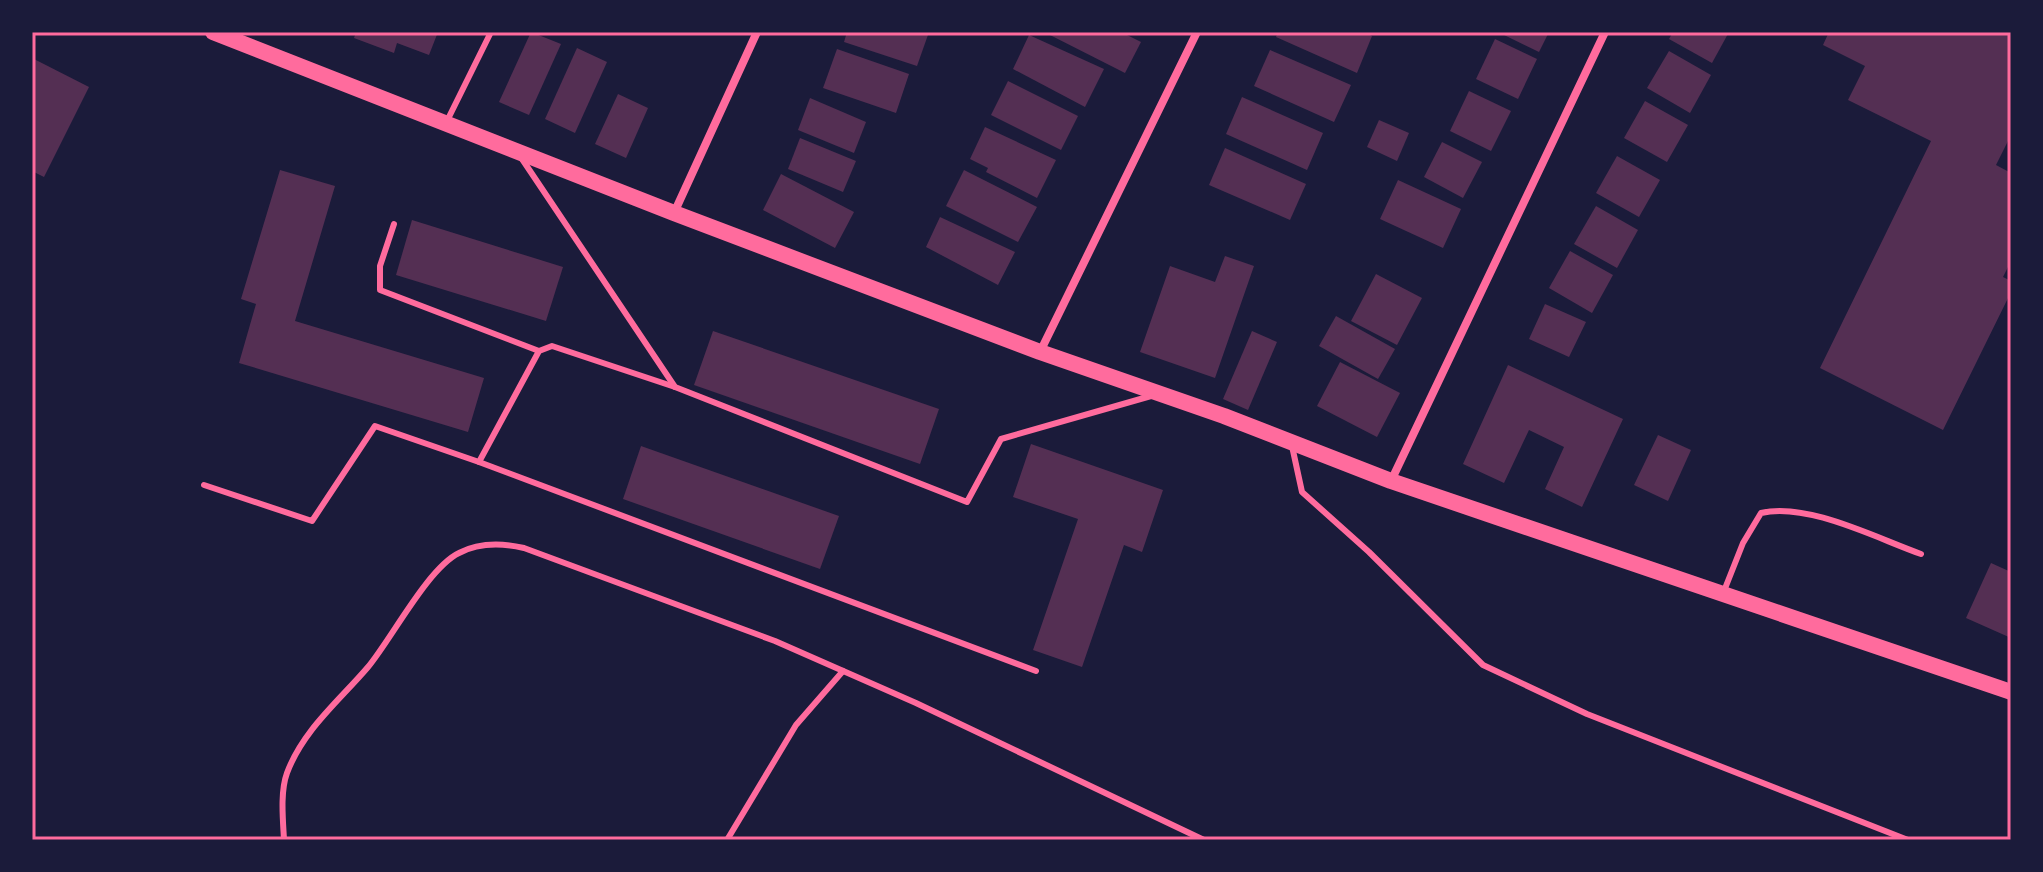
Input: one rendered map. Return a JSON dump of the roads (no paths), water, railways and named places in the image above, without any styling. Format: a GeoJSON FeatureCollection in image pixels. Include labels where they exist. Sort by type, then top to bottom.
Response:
{"type":"FeatureCollection","features":[{"type":"Feature","properties":{"kind":"main road"},"geometry":{"type":"LineString","coordinates":[[213,32],[674,213],[1391,481],[2011,692]]}},
{"type":"Feature","properties":{"kind":"street"},"geometry":{"type":"LineString","coordinates":[[674,213],[757,32]]}},
{"type":"Feature","properties":{"kind":"street"},"geometry":{"type":"LineString","coordinates":[[1040,352],[1197,32]]}},
{"type":"Feature","properties":{"kind":"street"},"geometry":{"type":"LineString","coordinates":[[1391,481],[1605,32]]}},
{"type":"Feature","properties":{"kind":"lane"},"geometry":{"type":"LineString","coordinates":[[446,123],[491,32]]}},
{"type":"Feature","properties":{"kind":"lane"},"geometry":{"type":"LineString","coordinates":[[516,150],[675,387]]}},
{"type":"Feature","properties":{"kind":"lane"},"geometry":{"type":"LineString","coordinates":[[394,224],[380,266],[380,290],[539,351]]}},
{"type":"Feature","properties":{"kind":"lane"},"geometry":{"type":"LineString","coordinates":[[479,462],[539,351],[552,346],[675,387],[967,502],[1001,439],[1159,393]]}},
{"type":"Feature","properties":{"kind":"lane"},"geometry":{"type":"LineString","coordinates":[[204,485],[312,521],[375,426],[1036,671]]}},
{"type":"Feature","properties":{"kind":"lane"},"geometry":{"type":"LineString","coordinates":[[1291,442],[1302,492],[1369,552],[1483,665],[1587,714],[1908,840]]}},
{"type":"Feature","properties":{"kind":"lane"},"geometry":{"type":"LineString","coordinates":[[1723,594],[1743,543],[1761,513],[1777,509],[1824,519],[1921,554]]}},
{"type":"Feature","properties":{"kind":"lane"},"geometry":{"type":"LineString","coordinates":[[284,840],[286,775],[310,730],[369,665],[441,566],[459,553],[503,543],[524,548],[775,641],[1204,840]]}},
{"type":"Feature","properties":{"kind":"lane"},"geometry":{"type":"LineString","coordinates":[[727,840],[796,725],[843,671]]}}]}
